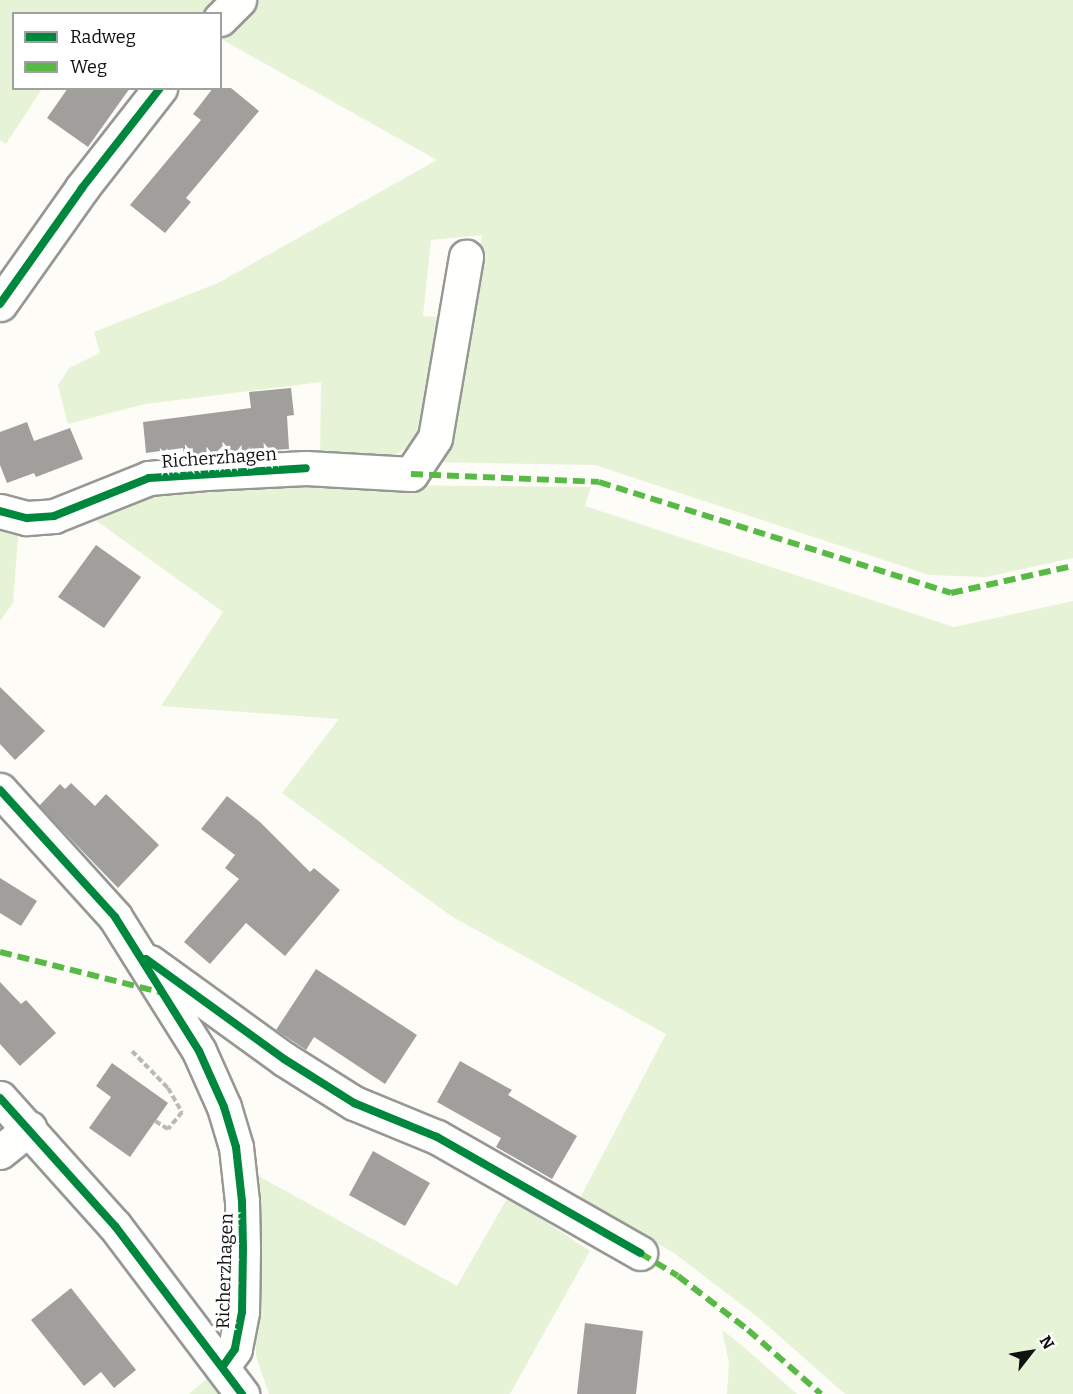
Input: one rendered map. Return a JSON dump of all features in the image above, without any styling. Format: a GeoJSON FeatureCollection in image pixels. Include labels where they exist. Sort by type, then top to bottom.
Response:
{"type":"FeatureCollection","features":[{"type":"Feature","properties":{"kind":"street"},"geometry":{"type":"LineString","coordinates":[[222,17],[238,0]]}},
{"type":"Feature","properties":{"kind":"street"},"geometry":{"type":"LineString","coordinates":[[0,304],[82,188],[158,90]]}},
{"type":"Feature","properties":{"kind":"street","name":"Richerzhagen"},"geometry":{"type":"LineString","coordinates":[[0,511],[27,518],[54,516],[149,478],[306,468],[411,474],[435,438],[466,257]]}},
{"type":"Feature","properties":{"kind":"street","name":"Richerzhagen"},"geometry":{"type":"LineString","coordinates":[[0,790],[94,891],[141,955],[199,1051],[224,1107],[236,1147],[242,1201],[242,1312],[235,1349],[224,1365],[116,1226],[30,1128],[0,1098]]}},
{"type":"Feature","properties":{"kind":"street","name":"Richerzhagen"},"geometry":{"type":"LineString","coordinates":[[141,955],[284,1059],[354,1103],[437,1137],[640,1253]]}},
{"type":"Feature","properties":{"kind":"street"},"geometry":{"type":"LineString","coordinates":[[0,1152],[30,1128]]}},
{"type":"Feature","properties":{"kind":"street"},"geometry":{"type":"LineString","coordinates":[[224,1365],[242,1394]]}},
{"type":"Feature","properties":{"kind":"path"},"geometry":{"type":"LineString","coordinates":[[132,1051],[168,1088],[182,1112],[168,1129],[155,1122]]}},
{"type":"Feature","properties":{"kind":"green space"},"geometry":{"type":"Polygon","coordinates":[[[0,0],[218,0],[207,12],[12,12],[12,90],[41,90],[6,144],[0,140],[0,0]]]}},
{"type":"Feature","properties":{"kind":"green space"},"geometry":{"type":"Polygon","coordinates":[[[260,0],[1073,0],[1073,558],[986,577],[929,575],[595,465],[431,462],[474,305],[482,235],[431,240],[423,316],[441,317],[448,327],[418,439],[387,461],[320,459],[321,382],[145,404],[68,424],[58,385],[69,368],[100,353],[94,332],[218,283],[437,160],[222,38],[260,0]]]}},
{"type":"Feature","properties":{"kind":"green space"},"geometry":{"type":"Polygon","coordinates":[[[184,483],[591,487],[585,506],[954,627],[1073,601],[1073,1394],[845,1394],[759,1318],[674,1253],[579,1200],[666,1034],[451,916],[282,793],[339,719],[161,706],[223,612],[87,514],[184,483]]]}},
{"type":"Feature","properties":{"kind":"green space"},"geometry":{"type":"Polygon","coordinates":[[[0,523],[19,526],[13,603],[0,621],[0,523]]]}},
{"type":"Feature","properties":{"kind":"green space"},"geometry":{"type":"Polygon","coordinates":[[[253,1173],[457,1286],[508,1197],[590,1251],[510,1394],[269,1394],[256,1356],[253,1173]]]}},
{"type":"Feature","properties":{"kind":"green space"},"geometry":{"type":"Polygon","coordinates":[[[722,1330],[797,1394],[727,1394],[729,1363],[722,1330]]]}},
{"type":"Feature","properties":{"kind":"green space"},"geometry":{"type":"Polygon","coordinates":[[[208,1378],[219,1384],[226,1394],[189,1394],[208,1378]]]}},
{"type":"Feature","properties":{"kind":"building"},"geometry":{"type":"Polygon","coordinates":[[[222,88],[231,88],[259,111],[186,198],[191,202],[165,233],[130,205],[201,120],[193,114],[211,90],[222,90],[222,88]]]}},
{"type":"Feature","properties":{"kind":"building"},"geometry":{"type":"Polygon","coordinates":[[[67,90],[129,90],[88,147],[47,118],[67,90]]]}},
{"type":"Feature","properties":{"kind":"building"},"geometry":{"type":"Polygon","coordinates":[[[291,388],[294,415],[287,416],[289,449],[184,456],[183,448],[146,453],[143,422],[251,408],[249,392],[291,388]]]}},
{"type":"Feature","properties":{"kind":"building"},"geometry":{"type":"Polygon","coordinates":[[[27,422],[34,441],[70,428],[83,459],[36,477],[34,473],[7,483],[0,465],[0,432],[27,422]]]}},
{"type":"Feature","properties":{"kind":"building"},"geometry":{"type":"Polygon","coordinates":[[[96,545],[141,577],[104,628],[58,597],[96,545]]]}},
{"type":"Feature","properties":{"kind":"building"},"geometry":{"type":"Polygon","coordinates":[[[0,687],[45,731],[15,760],[0,744],[0,687]]]}},
{"type":"Feature","properties":{"kind":"building"},"geometry":{"type":"Polygon","coordinates":[[[71,783],[95,806],[106,794],[159,845],[118,888],[39,806],[60,784],[65,789],[71,783]]]}},
{"type":"Feature","properties":{"kind":"building"},"geometry":{"type":"Polygon","coordinates":[[[227,796],[260,822],[310,872],[314,868],[340,890],[285,956],[246,923],[210,964],[184,942],[239,879],[225,868],[235,855],[201,829],[227,796]]]}},
{"type":"Feature","properties":{"kind":"building"},"geometry":{"type":"Polygon","coordinates":[[[0,878],[37,901],[21,926],[0,913],[0,878]]]}},
{"type":"Feature","properties":{"kind":"building"},"geometry":{"type":"Polygon","coordinates":[[[316,969],[417,1035],[385,1084],[314,1037],[306,1050],[276,1030],[316,969]]]}},
{"type":"Feature","properties":{"kind":"building"},"geometry":{"type":"Polygon","coordinates":[[[0,982],[21,1004],[26,1000],[56,1033],[20,1066],[0,1044],[0,982]]]}},
{"type":"Feature","properties":{"kind":"building"},"geometry":{"type":"Polygon","coordinates":[[[460,1061],[512,1090],[508,1095],[577,1136],[552,1179],[496,1147],[501,1138],[437,1102],[460,1061]]]}},
{"type":"Feature","properties":{"kind":"building"},"geometry":{"type":"Polygon","coordinates":[[[112,1063],[168,1103],[130,1157],[89,1128],[111,1097],[96,1086],[112,1063]]]}},
{"type":"Feature","properties":{"kind":"building"},"geometry":{"type":"Polygon","coordinates":[[[373,1151],[430,1183],[405,1226],[349,1195],[373,1151]]]}},
{"type":"Feature","properties":{"kind":"building"},"geometry":{"type":"Polygon","coordinates":[[[71,1288],[136,1370],[114,1388],[101,1372],[84,1386],[31,1320],[71,1288]]]}},
{"type":"Feature","properties":{"kind":"building"},"geometry":{"type":"Polygon","coordinates":[[[585,1323],[643,1331],[636,1394],[577,1394],[585,1323]]]}},
{"type":"Feature","properties":{"kind":"marked path"},"geometry":{"type":"LineString","coordinates":[[411,474],[599,482],[951,593],[1073,566]]}},
{"type":"Feature","properties":{"kind":"marked path"},"geometry":{"type":"LineString","coordinates":[[0,952],[163,993]]}},
{"type":"Feature","properties":{"kind":"marked path"},"geometry":{"type":"LineString","coordinates":[[640,1253],[678,1276],[748,1330],[821,1394]]}},
{"type":"Feature","properties":{"kind":"cycle path"},"geometry":{"type":"LineString","coordinates":[[0,304],[82,188],[158,90]]}},
{"type":"Feature","properties":{"kind":"cycle path"},"geometry":{"type":"LineString","coordinates":[[0,511],[27,518],[54,516],[149,478],[306,468]]}},
{"type":"Feature","properties":{"kind":"cycle path"},"geometry":{"type":"LineString","coordinates":[[0,790],[115,917],[199,1051],[224,1107],[236,1147],[242,1201],[243,1249],[242,1312],[235,1349],[224,1365]]}},
{"type":"Feature","properties":{"kind":"cycle path"},"geometry":{"type":"LineString","coordinates":[[146,959],[284,1059],[354,1103],[437,1137],[640,1253]]}},
{"type":"Feature","properties":{"kind":"cycle path"},"geometry":{"type":"LineString","coordinates":[[0,1098],[115,1226],[242,1394]]}}]}
